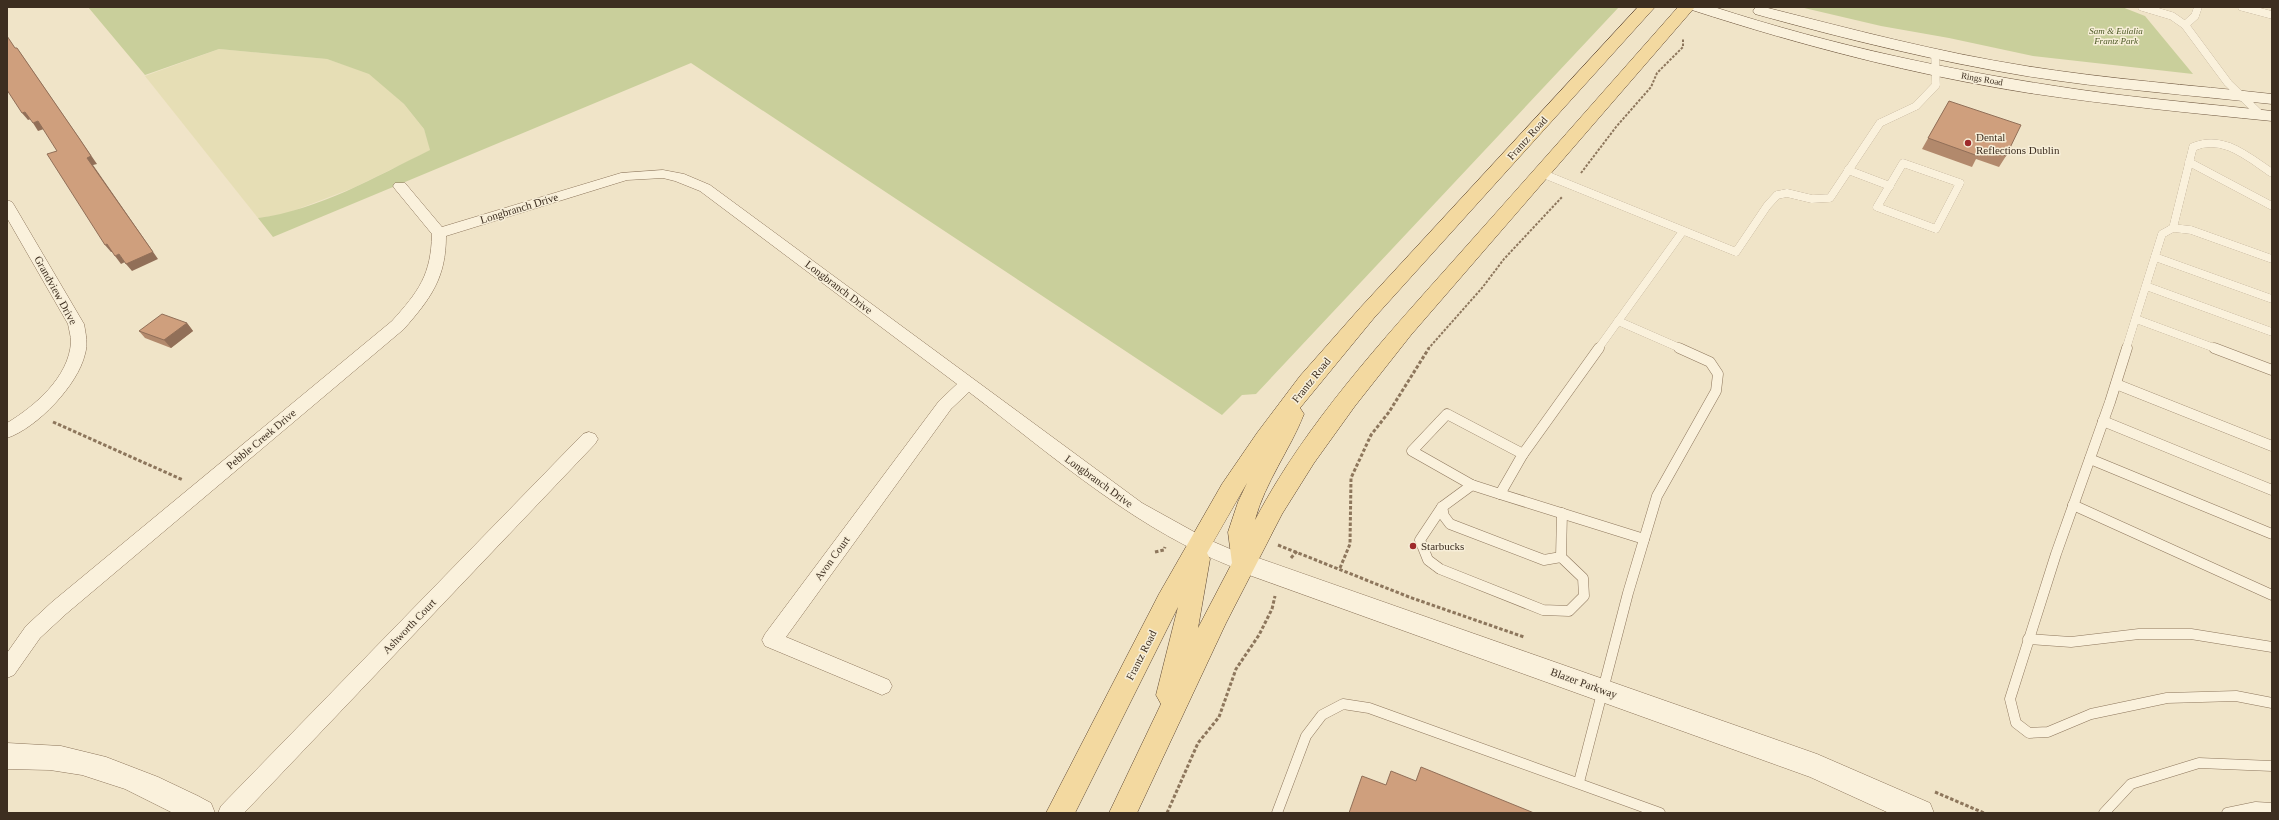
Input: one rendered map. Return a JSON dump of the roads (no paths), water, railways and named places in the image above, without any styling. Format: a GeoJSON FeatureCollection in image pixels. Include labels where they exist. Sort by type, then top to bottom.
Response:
{"type":"FeatureCollection","features":[{"type":"Feature","properties":{"kind":"main road","name":"Frantz Road"},"geometry":{"type":"LineString","coordinates":[[1060,813],[1168,601],[1230,490],[1299,394],[1367,313],[1647,7]]}},
{"type":"Feature","properties":{"kind":"main road"},"geometry":{"type":"LineString","coordinates":[[1123,813],[1215,619],[1273,508],[1347,400],[1404,330],[1687,7]]}},
{"type":"Feature","properties":{"kind":"main road","name":"Rings Road"},"geometry":{"type":"LineString","coordinates":[[1748,7],[1858,36],[2025,71],[2131,85],[2272,99]]}},
{"type":"Feature","properties":{"kind":"main road","name":"Rings Road"},"geometry":{"type":"LineString","coordinates":[[1704,9],[1849,51],[1936,71],[2104,99],[2266,116]]}},
{"type":"Feature","properties":{"kind":"main road"},"geometry":{"type":"LineString","coordinates":[[1244,563],[1240,533],[1251,500],[1286,435],[1299,394]]}},
{"type":"Feature","properties":{"kind":"main road"},"geometry":{"type":"LineString","coordinates":[[1161,734],[1190,609],[1200,544]]}},
{"type":"Feature","properties":{"kind":"main road","name":"Blazer Parkway"},"geometry":{"type":"LineString","coordinates":[[1244,563],[1817,767],[1920,813]]}},
{"type":"Feature","properties":{"kind":"main road"},"geometry":{"type":"LineString","coordinates":[[7,756],[45,757],[92,764],[147,785],[201,813]]}},
{"type":"Feature","properties":{"kind":"street","name":"Longbranch Drive"},"geometry":{"type":"LineString","coordinates":[[439,233],[608,180],[645,174],[679,177],[705,188],[1136,508],[1200,544],[1244,563]]}},
{"type":"Feature","properties":{"kind":"street"},"geometry":{"type":"LineString","coordinates":[[400,186],[439,233]]}},
{"type":"Feature","properties":{"kind":"street","name":"Grandview Drive"},"geometry":{"type":"LineString","coordinates":[[7,205],[76,324],[80,342],[73,368],[54,394],[32,413],[7,431]]}},
{"type":"Feature","properties":{"kind":"street","name":"Pebble Creek Drive"},"geometry":{"type":"LineString","coordinates":[[7,669],[33,632],[403,320],[423,297],[438,266],[439,233]]}},
{"type":"Feature","properties":{"kind":"street","name":"Avon Court"},"geometry":{"type":"LineString","coordinates":[[882,686],[772,640],[945,405],[968,383]]}},
{"type":"Feature","properties":{"kind":"street","name":"Ashworth Court"},"geometry":{"type":"LineString","coordinates":[[229,813],[589,439]]}},
{"type":"Feature","properties":{"kind":"lane"},"geometry":{"type":"LineString","coordinates":[[2142,7],[2172,16],[2185,25],[2238,95],[2266,116]]}},
{"type":"Feature","properties":{"kind":"lane"},"geometry":{"type":"LineString","coordinates":[[2185,25],[2195,16],[2198,7]]}},
{"type":"Feature","properties":{"kind":"lane"},"geometry":{"type":"LineString","coordinates":[[2242,7],[2272,16]]}},
{"type":"Feature","properties":{"kind":"lane"},"geometry":{"type":"LineString","coordinates":[[1541,173],[1736,252],[1767,206],[1777,195],[1787,192],[1812,199],[1830,198],[1880,123],[1916,106],[1936,85],[1935,53]]}},
{"type":"Feature","properties":{"kind":"lane"},"geometry":{"type":"LineString","coordinates":[[2174,228],[2193,147],[2200,142],[2218,143],[2229,146],[2272,174]]}},
{"type":"Feature","properties":{"kind":"lane"},"geometry":{"type":"LineString","coordinates":[[2189,162],[2272,206]]}},
{"type":"Feature","properties":{"kind":"lane"},"geometry":{"type":"LineString","coordinates":[[1903,163],[1960,184],[1936,229],[1878,207],[1890,186],[1903,163]]}},
{"type":"Feature","properties":{"kind":"lane"},"geometry":{"type":"LineString","coordinates":[[1848,170],[1890,186]]}},
{"type":"Feature","properties":{"kind":"lane"},"geometry":{"type":"LineString","coordinates":[[2272,259],[2191,230],[2174,228],[2162,234],[2116,384],[2073,505],[2010,698],[2016,723],[2029,733],[2048,732],[2091,714],[2167,698],[2236,696],[2272,703]]}},
{"type":"Feature","properties":{"kind":"lane"},"geometry":{"type":"LineString","coordinates":[[1500,494],[1524,454],[1683,231]]}},
{"type":"Feature","properties":{"kind":"lane"},"geometry":{"type":"LineString","coordinates":[[2155,257],[2272,299]]}},
{"type":"Feature","properties":{"kind":"lane"},"geometry":{"type":"LineString","coordinates":[[2146,286],[2272,332]]}},
{"type":"Feature","properties":{"kind":"lane"},"geometry":{"type":"LineString","coordinates":[[2136,319],[2272,370]]}},
{"type":"Feature","properties":{"kind":"lane"},"geometry":{"type":"LineString","coordinates":[[1579,782],[1644,539],[1657,496],[1716,391],[1718,374],[1710,362],[1618,321]]}},
{"type":"Feature","properties":{"kind":"lane"},"geometry":{"type":"LineString","coordinates":[[2116,384],[2272,446]]}},
{"type":"Feature","properties":{"kind":"lane"},"geometry":{"type":"LineString","coordinates":[[1524,454],[1447,414],[1412,451],[1472,485],[1644,539]]}},
{"type":"Feature","properties":{"kind":"lane"},"geometry":{"type":"LineString","coordinates":[[2103,421],[2272,490]]}},
{"type":"Feature","properties":{"kind":"lane"},"geometry":{"type":"LineString","coordinates":[[2090,459],[2272,534]]}},
{"type":"Feature","properties":{"kind":"lane"},"geometry":{"type":"LineString","coordinates":[[1472,485],[1442,507],[1420,540],[1428,560],[1440,569],[1543,610],[1569,611],[1584,596],[1583,578],[1561,557],[1562,513]]}},
{"type":"Feature","properties":{"kind":"lane"},"geometry":{"type":"LineString","coordinates":[[2073,505],[2272,596]]}},
{"type":"Feature","properties":{"kind":"lane"},"geometry":{"type":"LineString","coordinates":[[1442,507],[1444,516],[1450,524],[1544,560],[1561,557]]}},
{"type":"Feature","properties":{"kind":"lane"},"geometry":{"type":"LineString","coordinates":[[2028,639],[2071,642],[2139,634],[2191,634],[2272,647]]}},
{"type":"Feature","properties":{"kind":"lane"},"geometry":{"type":"LineString","coordinates":[[1277,813],[1306,736],[1322,714],[1343,704],[1369,708],[1579,782],[1660,813]]}},
{"type":"Feature","properties":{"kind":"lane"},"geometry":{"type":"LineString","coordinates":[[2104,813],[2131,784],[2199,763],[2272,766]]}},
{"type":"Feature","properties":{"kind":"lane"},"geometry":{"type":"LineString","coordinates":[[2227,813],[2256,807],[2272,808]]}},
{"type":"Feature","properties":{"kind":"place","name":"Dental Reflections Dublin"},"geometry":{"type":"Point","coordinates":[1968,143]}},
{"type":"Feature","properties":{"kind":"place","name":"Starbucks"},"geometry":{"type":"Point","coordinates":[1413,546]}},
{"type":"Feature","properties":{"kind":"park label","name":"Sam & Eulalia Frantz Park"},"geometry":{"type":"Point","coordinates":[2116,36]}}]}
